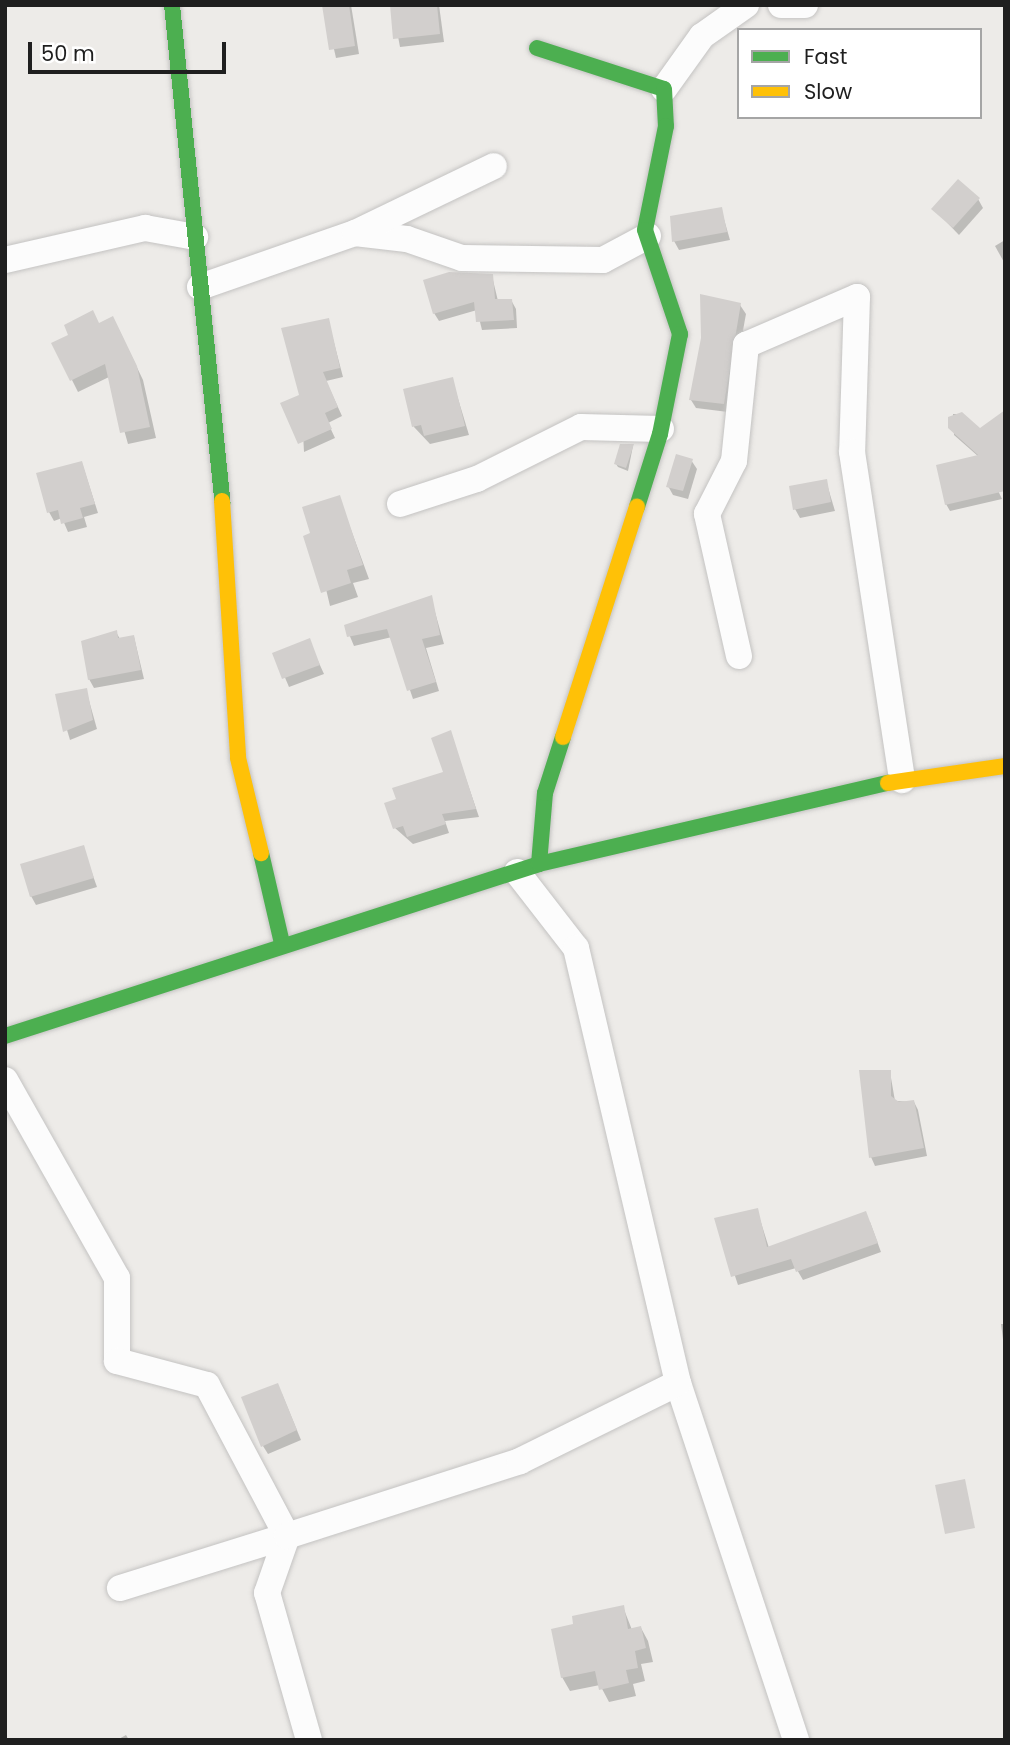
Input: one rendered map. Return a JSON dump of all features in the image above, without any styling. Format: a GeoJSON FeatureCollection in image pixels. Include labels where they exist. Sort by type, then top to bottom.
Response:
{"type":"FeatureCollection","features":[{"type":"Feature","properties":{"kind":"street"},"geometry":{"type":"LineString","coordinates":[[746,5],[702,36],[664,89],[666,126],[648,236],[680,334],[661,429],[545,793],[528,868],[576,948],[678,1383],[796,1740]]}},
{"type":"Feature","properties":{"kind":"street"},"geometry":{"type":"LineString","coordinates":[[781,5],[805,5]]}},
{"type":"Feature","properties":{"kind":"street"},"geometry":{"type":"LineString","coordinates":[[165,8],[195,236],[225,534],[238,758],[282,943]]}},
{"type":"Feature","properties":{"kind":"street"},"geometry":{"type":"LineString","coordinates":[[537,48],[664,89]]}},
{"type":"Feature","properties":{"kind":"street"},"geometry":{"type":"LineString","coordinates":[[200,287],[355,233],[494,166]]}},
{"type":"Feature","properties":{"kind":"street"},"geometry":{"type":"LineString","coordinates":[[5,260],[145,228],[195,236]]}},
{"type":"Feature","properties":{"kind":"street"},"geometry":{"type":"LineString","coordinates":[[355,233],[407,239],[462,258],[603,260],[648,236]]}},
{"type":"Feature","properties":{"kind":"street"},"geometry":{"type":"LineString","coordinates":[[739,656],[706,514],[734,461],[746,345],[857,297],[852,452],[902,780]]}},
{"type":"Feature","properties":{"kind":"street"},"geometry":{"type":"LineString","coordinates":[[400,504],[477,479],[581,426],[661,429]]}},
{"type":"Feature","properties":{"kind":"street"},"geometry":{"type":"LineString","coordinates":[[5,1036],[282,943],[528,868],[902,780],[1005,766]]}},
{"type":"Feature","properties":{"kind":"street"},"geometry":{"type":"LineString","coordinates":[[5,1080],[117,1278],[117,1361],[207,1385],[287,1536],[267,1593],[309,1740]]}},
{"type":"Feature","properties":{"kind":"street"},"geometry":{"type":"LineString","coordinates":[[120,1588],[520,1461],[678,1383]]}},
{"type":"Feature","properties":{"kind":"building"},"geometry":{"type":"Polygon","coordinates":[[[322,5],[349,5],[355,46],[329,50],[322,5]]]}},
{"type":"Feature","properties":{"kind":"building"},"geometry":{"type":"Polygon","coordinates":[[[390,5],[437,5],[440,34],[393,39],[390,5]]]}},
{"type":"Feature","properties":{"kind":"building"},"geometry":{"type":"Polygon","coordinates":[[[958,179],[980,198],[953,228],[931,209],[958,179]]]}},
{"type":"Feature","properties":{"kind":"building"},"geometry":{"type":"Polygon","coordinates":[[[722,207],[727,232],[672,242],[670,216],[722,207]]]}},
{"type":"Feature","properties":{"kind":"building"},"geometry":{"type":"Polygon","coordinates":[[[449,272],[493,274],[495,299],[512,299],[514,320],[476,322],[474,302],[433,314],[423,280],[449,272]]]}},
{"type":"Feature","properties":{"kind":"building"},"geometry":{"type":"Polygon","coordinates":[[[700,294],[741,303],[724,404],[689,400],[701,338],[700,294]]]}},
{"type":"Feature","properties":{"kind":"building"},"geometry":{"type":"Polygon","coordinates":[[[93,310],[99,323],[113,316],[137,366],[150,427],[120,433],[105,364],[70,381],[51,343],[68,335],[64,325],[93,310]]]}},
{"type":"Feature","properties":{"kind":"building"},"geometry":{"type":"Polygon","coordinates":[[[329,318],[340,368],[323,372],[338,407],[325,413],[332,429],[298,444],[280,403],[299,395],[281,328],[329,318]]]}},
{"type":"Feature","properties":{"kind":"building"},"geometry":{"type":"Polygon","coordinates":[[[453,377],[465,426],[424,436],[421,425],[412,427],[403,389],[453,377]]]}},
{"type":"Feature","properties":{"kind":"building"},"geometry":{"type":"Polygon","coordinates":[[[1005,410],[1005,491],[945,505],[936,465],[978,455],[948,428],[948,417],[962,412],[980,428],[1005,410]]]}},
{"type":"Feature","properties":{"kind":"building"},"geometry":{"type":"Polygon","coordinates":[[[620,444],[634,444],[626,468],[614,464],[620,444]]]}},
{"type":"Feature","properties":{"kind":"building"},"geometry":{"type":"Polygon","coordinates":[[[676,454],[693,459],[683,491],[666,487],[676,454]]]}},
{"type":"Feature","properties":{"kind":"building"},"geometry":{"type":"Polygon","coordinates":[[[82,461],[95,504],[80,508],[83,518],[61,524],[58,510],[47,513],[36,473],[82,461]]]}},
{"type":"Feature","properties":{"kind":"building"},"geometry":{"type":"Polygon","coordinates":[[[827,479],[831,502],[793,510],[789,486],[827,479]]]}},
{"type":"Feature","properties":{"kind":"building"},"geometry":{"type":"Polygon","coordinates":[[[340,495],[363,565],[347,570],[351,583],[321,593],[303,536],[310,533],[302,507],[340,495]]]}},
{"type":"Feature","properties":{"kind":"building"},"geometry":{"type":"Polygon","coordinates":[[[432,595],[440,635],[422,639],[436,682],[407,691],[387,629],[347,637],[344,625],[432,595]]]}},
{"type":"Feature","properties":{"kind":"building"},"geometry":{"type":"Polygon","coordinates":[[[117,630],[118,638],[134,635],[141,670],[88,680],[81,641],[117,630]]]}},
{"type":"Feature","properties":{"kind":"building"},"geometry":{"type":"Polygon","coordinates":[[[310,638],[320,665],[282,679],[272,653],[310,638]]]}},
{"type":"Feature","properties":{"kind":"building"},"geometry":{"type":"Polygon","coordinates":[[[87,688],[93,720],[63,732],[55,694],[87,688]]]}},
{"type":"Feature","properties":{"kind":"building"},"geometry":{"type":"Polygon","coordinates":[[[451,730],[476,809],[442,814],[446,824],[407,837],[403,826],[393,829],[384,803],[396,799],[392,788],[443,772],[431,738],[451,730]]]}},
{"type":"Feature","properties":{"kind":"building"},"geometry":{"type":"Polygon","coordinates":[[[84,845],[94,878],[30,897],[20,864],[84,845]]]}},
{"type":"Feature","properties":{"kind":"building"},"geometry":{"type":"Polygon","coordinates":[[[859,1070],[891,1070],[891,1096],[899,1102],[914,1100],[924,1148],[869,1158],[859,1070]]]}},
{"type":"Feature","properties":{"kind":"building"},"geometry":{"type":"Polygon","coordinates":[[[758,1208],[767,1247],[866,1211],[878,1243],[796,1272],[791,1259],[731,1277],[714,1218],[758,1208]]]}},
{"type":"Feature","properties":{"kind":"building"},"geometry":{"type":"Polygon","coordinates":[[[278,1383],[297,1430],[261,1447],[241,1397],[278,1383]]]}},
{"type":"Feature","properties":{"kind":"building"},"geometry":{"type":"Polygon","coordinates":[[[965,1479],[975,1528],[945,1534],[935,1485],[965,1479]]]}},
{"type":"Feature","properties":{"kind":"building"},"geometry":{"type":"Polygon","coordinates":[[[624,1605],[628,1629],[641,1626],[646,1648],[635,1651],[638,1668],[626,1670],[629,1683],[599,1690],[595,1671],[561,1678],[551,1629],[573,1624],[572,1616],[624,1605]]]}},
{"type":"Feature","properties":{"kind":"traffic: fast"},"geometry":{"type":"LineString","coordinates":[[172,5],[222,501]]}},
{"type":"Feature","properties":{"kind":"traffic: fast"},"geometry":{"type":"LineString","coordinates":[[537,48],[664,89],[666,126],[645,230],[680,334],[660,434],[637,507]]}},
{"type":"Feature","properties":{"kind":"traffic: fast"},"geometry":{"type":"LineString","coordinates":[[539,864],[545,793],[563,737]]}},
{"type":"Feature","properties":{"kind":"traffic: fast"},"geometry":{"type":"LineString","coordinates":[[5,1036],[539,864],[888,783]]}},
{"type":"Feature","properties":{"kind":"traffic: fast"},"geometry":{"type":"LineString","coordinates":[[261,853],[282,943]]}},
{"type":"Feature","properties":{"kind":"traffic: slow"},"geometry":{"type":"LineString","coordinates":[[222,501],[238,758],[261,853]]}},
{"type":"Feature","properties":{"kind":"traffic: slow"},"geometry":{"type":"LineString","coordinates":[[563,737],[637,507]]}},
{"type":"Feature","properties":{"kind":"traffic: slow"},"geometry":{"type":"LineString","coordinates":[[888,783],[1005,766]]}}]}
